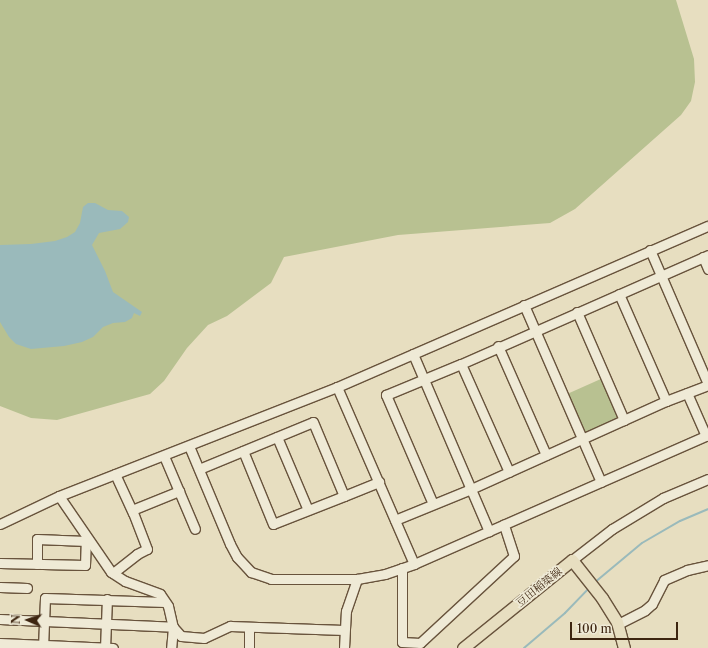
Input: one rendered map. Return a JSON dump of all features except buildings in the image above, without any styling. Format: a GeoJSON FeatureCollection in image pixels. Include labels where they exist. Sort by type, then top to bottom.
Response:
{"type":"FeatureCollection","features":[{"type":"Feature","properties":{"kind":"main road","name":"豆田稲築線"},"geometry":{"type":"LineString","coordinates":[[463,648],[572,560],[602,598],[617,623],[624,648]]}},
{"type":"Feature","properties":{"kind":"street"},"geometry":{"type":"LineString","coordinates":[[0,524],[59,496],[337,387],[708,226]]}},
{"type":"Feature","properties":{"kind":"street"},"geometry":{"type":"LineString","coordinates":[[395,520],[471,489],[666,401],[708,384],[650,250]]}},
{"type":"Feature","properties":{"kind":"street"},"geometry":{"type":"LineString","coordinates":[[433,504],[386,394],[461,364],[498,346],[706,256],[708,268]]}},
{"type":"Feature","properties":{"kind":"street"},"geometry":{"type":"LineString","coordinates":[[619,294],[666,401]]}},
{"type":"Feature","properties":{"kind":"street"},"geometry":{"type":"LineString","coordinates":[[524,305],[602,482]]}},
{"type":"Feature","properties":{"kind":"street"},"geometry":{"type":"LineString","coordinates":[[577,312],[624,420]]}},
{"type":"Feature","properties":{"kind":"street"},"geometry":{"type":"LineString","coordinates":[[498,346],[546,455]]}},
{"type":"Feature","properties":{"kind":"street"},"geometry":{"type":"LineString","coordinates":[[413,354],[489,531]]}},
{"type":"Feature","properties":{"kind":"street"},"geometry":{"type":"LineString","coordinates":[[461,364],[508,472]]}},
{"type":"Feature","properties":{"kind":"street"},"geometry":{"type":"LineString","coordinates":[[337,387],[414,564]]}},
{"type":"Feature","properties":{"kind":"street"},"geometry":{"type":"LineString","coordinates":[[189,446],[230,544],[237,557],[252,572],[271,579],[357,579],[385,574],[414,564],[707,435],[687,393]]}},
{"type":"Feature","properties":{"kind":"street"},"geometry":{"type":"LineString","coordinates":[[199,469],[313,422],[344,496]]}},
{"type":"Feature","properties":{"kind":"street"},"geometry":{"type":"LineString","coordinates":[[277,437],[308,510]]}},
{"type":"Feature","properties":{"kind":"street"},"geometry":{"type":"LineString","coordinates":[[243,451],[273,524],[379,482]]}},
{"type":"Feature","properties":{"kind":"street"},"geometry":{"type":"LineString","coordinates":[[164,456],[195,529]]}},
{"type":"Feature","properties":{"kind":"street"},"geometry":{"type":"LineString","coordinates":[[113,573],[137,554],[147,549],[132,510],[115,474]]}},
{"type":"Feature","properties":{"kind":"street"},"geometry":{"type":"LineString","coordinates":[[572,560],[612,529],[663,498],[708,478]]}},
{"type":"Feature","properties":{"kind":"street"},"geometry":{"type":"LineString","coordinates":[[132,510],[179,491]]}},
{"type":"Feature","properties":{"kind":"street"},"geometry":{"type":"LineString","coordinates":[[59,496],[86,539],[113,573],[125,581],[160,594],[168,606],[173,627],[171,648]]}},
{"type":"Feature","properties":{"kind":"street"},"geometry":{"type":"LineString","coordinates":[[402,568],[402,642],[420,643],[514,556],[504,525]]}},
{"type":"Feature","properties":{"kind":"street"},"geometry":{"type":"LineString","coordinates":[[37,564],[37,539],[86,539]]}},
{"type":"Feature","properties":{"kind":"street"},"geometry":{"type":"LineString","coordinates":[[0,563],[85,565],[86,539]]}},
{"type":"Feature","properties":{"kind":"street"},"geometry":{"type":"LineString","coordinates":[[617,623],[640,613],[652,604],[664,580],[687,570],[708,565]]}},
{"type":"Feature","properties":{"kind":"street"},"geometry":{"type":"LineString","coordinates":[[344,648],[346,611],[357,579]]}},
{"type":"Feature","properties":{"kind":"street"},"geometry":{"type":"LineString","coordinates":[[0,587],[27,588]]}},
{"type":"Feature","properties":{"kind":"street"},"geometry":{"type":"LineString","coordinates":[[43,647],[45,598],[165,602]]}},
{"type":"Feature","properties":{"kind":"street"},"geometry":{"type":"LineString","coordinates":[[106,648],[107,599]]}},
{"type":"Feature","properties":{"kind":"street"},"geometry":{"type":"LineString","coordinates":[[0,619],[173,627],[181,636],[204,638],[230,626],[344,630]]}},
{"type":"Feature","properties":{"kind":"street"},"geometry":{"type":"LineString","coordinates":[[249,627],[249,648]]}},
{"type":"Feature","properties":{"kind":"street"},"geometry":{"type":"LineString","coordinates":[[0,643],[43,647],[113,648]]}},
{"type":"Feature","properties":{"kind":"green space"},"geometry":{"type":"Polygon","coordinates":[[[0,0],[676,0],[694,59],[695,82],[691,101],[681,115],[575,209],[550,223],[398,235],[284,257],[271,283],[227,316],[208,325],[187,348],[164,381],[150,394],[57,420],[31,418],[0,406],[0,0]]]}},
{"type":"Feature","properties":{"kind":"green space"},"geometry":{"type":"Polygon","coordinates":[[[603,378],[621,418],[586,434],[568,393],[603,378]]]}},
{"type":"Feature","properties":{"kind":"water"},"geometry":{"type":"Polygon","coordinates":[[[88,203],[95,203],[108,210],[122,211],[129,217],[128,222],[120,229],[99,233],[92,245],[105,271],[113,292],[142,312],[140,316],[134,313],[132,318],[125,322],[113,323],[103,327],[93,337],[82,342],[64,346],[31,349],[16,344],[9,337],[0,322],[0,245],[31,244],[55,241],[67,237],[75,232],[80,223],[83,207],[88,203]]]}},
{"type":"Feature","properties":{"kind":"waterway"},"geometry":{"type":"LineString","coordinates":[[594,583],[642,543],[680,521],[708,509]]}},
{"type":"Feature","properties":{"kind":"waterway"},"geometry":{"type":"LineString","coordinates":[[524,648],[565,613],[590,587]]}}]}
